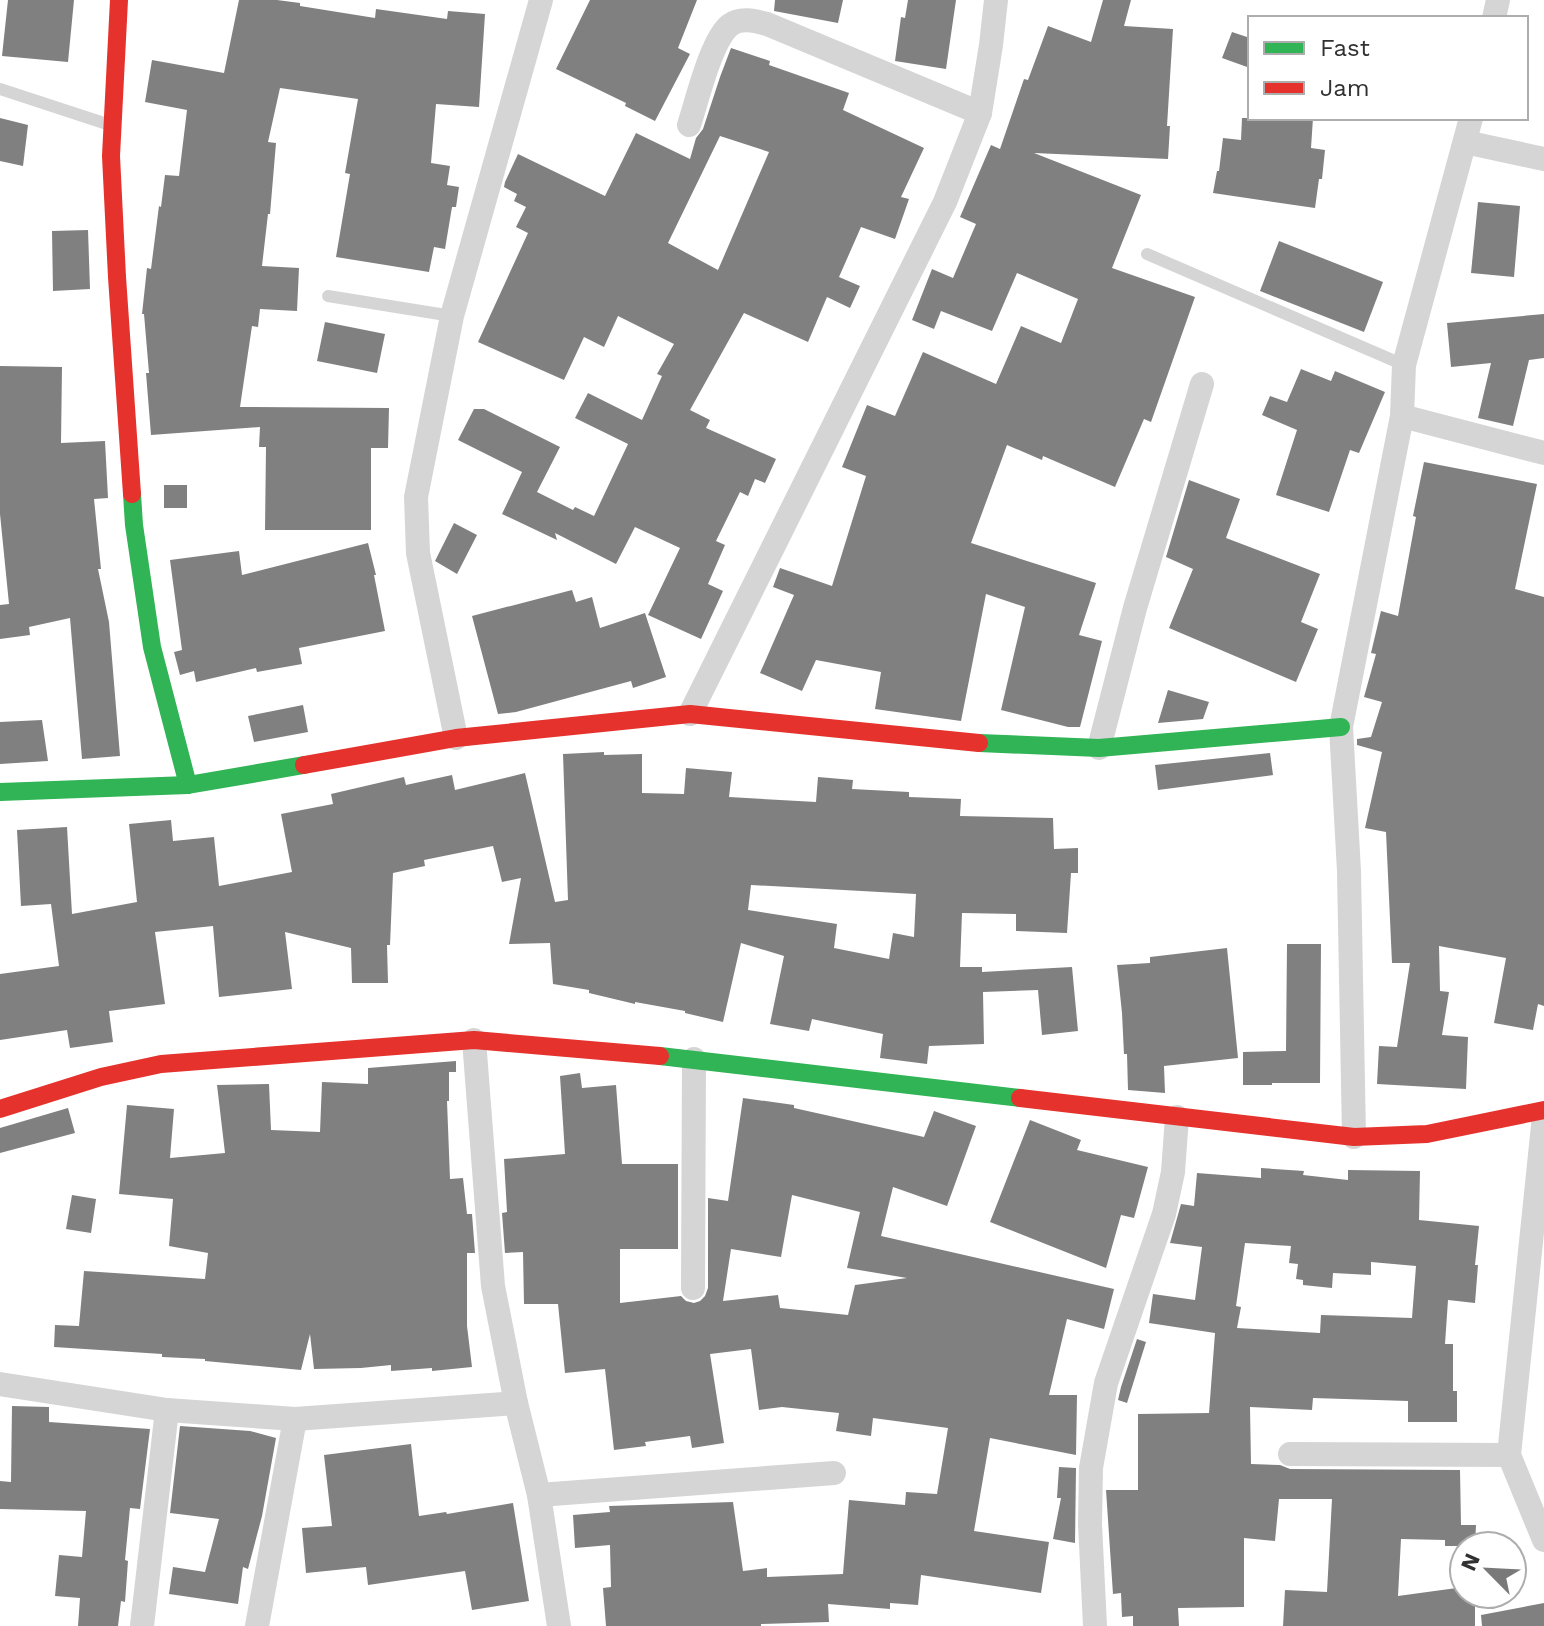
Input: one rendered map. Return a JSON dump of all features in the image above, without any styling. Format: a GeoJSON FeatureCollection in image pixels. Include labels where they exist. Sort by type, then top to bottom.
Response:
{"type":"FeatureCollection","features":[{"type":"Feature","properties":{"kind":"street"},"geometry":{"type":"LineString","coordinates":[[119,0],[111,156],[134,525],[152,647],[188,785]]}},
{"type":"Feature","properties":{"kind":"street"},"geometry":{"type":"LineString","coordinates":[[690,714],[945,202],[980,113],[996,0]]}},
{"type":"Feature","properties":{"kind":"street"},"geometry":{"type":"LineString","coordinates":[[456,738],[418,553],[416,497],[452,316],[533,1]]}},
{"type":"Feature","properties":{"kind":"street"},"geometry":{"type":"LineString","coordinates":[[689,125],[715,46],[731,25],[747,19],[767,24],[980,113]]}},
{"type":"Feature","properties":{"kind":"street"},"geometry":{"type":"LineString","coordinates":[[1354,1137],[1349,871],[1341,727],[1402,416],[1404,365],[1468,130],[1544,159]]}},
{"type":"Feature","properties":{"kind":"street"},"geometry":{"type":"LineString","coordinates":[[1099,748],[1135,608],[1202,384]]}},
{"type":"Feature","properties":{"kind":"street"},"geometry":{"type":"LineString","coordinates":[[1402,416],[1544,453]]}},
{"type":"Feature","properties":{"kind":"street"},"geometry":{"type":"LineString","coordinates":[[0,792],[188,785],[456,738],[690,714],[986,744],[1099,748],[1341,727]]}},
{"type":"Feature","properties":{"kind":"street"},"geometry":{"type":"LineString","coordinates":[[474,1040],[493,1286],[516,1403],[539,1495],[559,1626]]}},
{"type":"Feature","properties":{"kind":"street"},"geometry":{"type":"LineString","coordinates":[[0,1109],[101,1077],[161,1064],[474,1040],[694,1059],[1354,1137],[1427,1134],[1544,1113],[1509,1455],[1544,1540]]}},
{"type":"Feature","properties":{"kind":"street"},"geometry":{"type":"LineString","coordinates":[[693,1288],[694,1059]]}},
{"type":"Feature","properties":{"kind":"street"},"geometry":{"type":"LineString","coordinates":[[1095,1626],[1090,1524],[1091,1468],[1106,1383],[1164,1214],[1173,1172],[1177,1117]]}},
{"type":"Feature","properties":{"kind":"street"},"geometry":{"type":"LineString","coordinates":[[0,1384],[167,1410],[295,1419],[516,1403]]}},
{"type":"Feature","properties":{"kind":"street"},"geometry":{"type":"LineString","coordinates":[[142,1626],[167,1410]]}},
{"type":"Feature","properties":{"kind":"street"},"geometry":{"type":"LineString","coordinates":[[257,1626],[295,1419]]}},
{"type":"Feature","properties":{"kind":"street"},"geometry":{"type":"LineString","coordinates":[[1290,1454],[1509,1455]]}},
{"type":"Feature","properties":{"kind":"street"},"geometry":{"type":"LineString","coordinates":[[539,1495],[834,1473]]}},
{"type":"Feature","properties":{"kind":"lane"},"geometry":{"type":"LineString","coordinates":[[0,89],[113,126]]}},
{"type":"Feature","properties":{"kind":"lane"},"geometry":{"type":"LineString","coordinates":[[1147,254],[1404,365]]}},
{"type":"Feature","properties":{"kind":"lane"},"geometry":{"type":"LineString","coordinates":[[328,296],[452,316]]}},
{"type":"Feature","properties":{"kind":"building"},"geometry":{"type":"Polygon","coordinates":[[[8,0],[74,0],[68,62],[2,56],[8,0]]]}},
{"type":"Feature","properties":{"kind":"building"},"geometry":{"type":"Polygon","coordinates":[[[239,0],[300,3],[300,6],[375,18],[376,9],[447,19],[448,11],[485,14],[479,107],[436,104],[431,163],[450,166],[447,185],[459,187],[456,207],[452,207],[445,249],[434,247],[429,272],[336,257],[350,174],[345,173],[358,99],[280,88],[268,142],[276,143],[262,266],[299,268],[297,311],[260,309],[258,327],[252,326],[240,407],[389,408],[388,448],[371,448],[371,530],[265,530],[266,447],[259,447],[260,427],[151,435],[146,373],[149,373],[142,314],[147,268],[151,269],[165,175],[179,176],[187,110],[145,102],[152,60],[224,73],[239,0]]]}},
{"type":"Feature","properties":{"kind":"building"},"geometry":{"type":"Polygon","coordinates":[[[590,0],[697,0],[678,48],[690,54],[655,121],[625,106],[626,103],[556,69],[590,0]]]}},
{"type":"Feature","properties":{"kind":"building"},"geometry":{"type":"Polygon","coordinates":[[[775,0],[843,0],[838,23],[774,11],[775,0]]]}},
{"type":"Feature","properties":{"kind":"building"},"geometry":{"type":"Polygon","coordinates":[[[908,0],[956,0],[946,69],[895,61],[901,17],[905,18],[908,0]]]}},
{"type":"Feature","properties":{"kind":"building"},"geometry":{"type":"Polygon","coordinates":[[[1103,0],[1131,0],[1124,26],[1173,29],[1168,159],[1034,153],[1141,195],[1112,268],[1195,297],[1151,422],[1144,419],[1115,487],[1043,456],[1042,460],[1007,445],[971,543],[1096,583],[1079,635],[1102,641],[1080,727],[1068,727],[1001,710],[1025,607],[986,594],[961,721],[875,709],[881,672],[816,660],[802,691],[760,673],[794,595],[773,587],[780,568],[832,586],[866,476],[842,467],[867,405],[895,416],[923,352],[996,384],[1021,326],[1061,343],[1078,299],[1017,273],[992,331],[941,311],[934,329],[912,320],[932,269],[953,278],[976,224],[960,217],[991,145],[1000,149],[1024,79],[1028,80],[1048,26],[1091,42],[1103,0]]]}},
{"type":"Feature","properties":{"kind":"building"},"geometry":{"type":"Polygon","coordinates":[[[1232,32],[1248,37],[1248,67],[1222,58],[1232,32]]]}},
{"type":"Feature","properties":{"kind":"building"},"geometry":{"type":"Polygon","coordinates":[[[731,48],[770,61],[769,65],[849,93],[843,110],[924,148],[901,197],[909,199],[895,239],[861,227],[839,277],[860,286],[850,308],[827,297],[808,342],[744,313],[690,410],[710,420],[706,428],[776,459],[765,483],[755,479],[748,496],[740,492],[716,541],[725,545],[708,584],[723,591],[701,639],[648,615],[680,548],[635,527],[616,564],[555,533],[557,540],[502,514],[522,472],[458,440],[474,409],[484,409],[560,447],[537,492],[573,510],[575,507],[594,516],[628,444],[575,418],[588,393],[642,420],[662,376],[657,374],[674,344],[618,316],[604,347],[584,337],[564,380],[478,342],[528,233],[516,227],[526,207],[514,201],[517,194],[504,187],[505,182],[518,154],[605,196],[636,133],[690,159],[731,48]],[[720,136],[668,243],[718,270],[769,152],[720,136]]]}},
{"type":"Feature","properties":{"kind":"building"},"geometry":{"type":"Polygon","coordinates":[[[0,118],[28,125],[23,166],[0,161],[0,118]]]}},
{"type":"Feature","properties":{"kind":"building"},"geometry":{"type":"Polygon","coordinates":[[[1242,118],[1313,120],[1311,148],[1325,150],[1315,208],[1213,193],[1223,138],[1241,140],[1242,118]]]}},
{"type":"Feature","properties":{"kind":"building"},"geometry":{"type":"Polygon","coordinates":[[[1478,202],[1520,206],[1514,277],[1471,273],[1478,202]]]}},
{"type":"Feature","properties":{"kind":"building"},"geometry":{"type":"Polygon","coordinates":[[[88,230],[90,289],[53,291],[52,231],[88,230]]]}},
{"type":"Feature","properties":{"kind":"building"},"geometry":{"type":"Polygon","coordinates":[[[1279,241],[1383,282],[1364,332],[1260,291],[1279,241]]]}},
{"type":"Feature","properties":{"kind":"building"},"geometry":{"type":"Polygon","coordinates":[[[1544,314],[1544,358],[1529,360],[1513,426],[1478,418],[1491,363],[1451,367],[1447,323],[1544,314]]]}},
{"type":"Feature","properties":{"kind":"building"},"geometry":{"type":"Polygon","coordinates":[[[325,322],[385,334],[377,373],[317,361],[325,322]]]}},
{"type":"Feature","properties":{"kind":"building"},"geometry":{"type":"Polygon","coordinates":[[[0,366],[62,367],[61,443],[105,441],[108,498],[94,499],[101,569],[98,569],[109,622],[120,756],[82,759],[70,618],[29,627],[30,635],[0,639],[0,605],[9,604],[0,514],[0,366]]]}},
{"type":"Feature","properties":{"kind":"building"},"geometry":{"type":"Polygon","coordinates":[[[1301,369],[1331,381],[1335,371],[1385,392],[1359,453],[1350,450],[1329,512],[1276,495],[1297,430],[1262,415],[1270,396],[1287,402],[1301,369]]]}},
{"type":"Feature","properties":{"kind":"building"},"geometry":{"type":"Polygon","coordinates":[[[1424,462],[1537,484],[1515,589],[1544,597],[1544,1006],[1538,1004],[1533,1030],[1494,1023],[1506,958],[1439,946],[1440,991],[1449,992],[1442,1035],[1468,1037],[1466,1089],[1377,1084],[1379,1046],[1397,1047],[1410,963],[1392,963],[1386,832],[1365,828],[1382,752],[1357,745],[1357,739],[1371,737],[1382,702],[1364,697],[1376,654],[1371,653],[1381,611],[1398,616],[1424,462]]]}},
{"type":"Feature","properties":{"kind":"building"},"geometry":{"type":"Polygon","coordinates":[[[1189,480],[1240,499],[1226,538],[1320,574],[1301,622],[1318,629],[1296,682],[1169,628],[1193,569],[1166,557],[1189,480]]]}},
{"type":"Feature","properties":{"kind":"building"},"geometry":{"type":"Polygon","coordinates":[[[164,485],[187,485],[187,508],[164,508],[164,485]]]}},
{"type":"Feature","properties":{"kind":"building"},"geometry":{"type":"Polygon","coordinates":[[[454,523],[477,535],[457,574],[435,561],[454,523]]]}},
{"type":"Feature","properties":{"kind":"building"},"geometry":{"type":"Polygon","coordinates":[[[368,543],[385,631],[299,648],[302,664],[257,672],[256,668],[196,682],[194,671],[180,675],[174,652],[182,650],[170,560],[239,551],[242,575],[368,543]]]}},
{"type":"Feature","properties":{"kind":"building"},"geometry":{"type":"Polygon","coordinates":[[[572,590],[576,602],[592,597],[600,628],[645,613],[666,677],[633,688],[631,681],[498,714],[472,616],[572,590]]]}},
{"type":"Feature","properties":{"kind":"building"},"geometry":{"type":"Polygon","coordinates":[[[1168,690],[1209,702],[1203,719],[1158,723],[1168,690]]]}},
{"type":"Feature","properties":{"kind":"building"},"geometry":{"type":"Polygon","coordinates":[[[303,705],[308,732],[254,742],[248,716],[303,705]]]}},
{"type":"Feature","properties":{"kind":"building"},"geometry":{"type":"Polygon","coordinates":[[[42,720],[48,761],[0,764],[0,722],[42,720]]]}},
{"type":"Feature","properties":{"kind":"building"},"geometry":{"type":"Polygon","coordinates":[[[1270,753],[1273,775],[1158,790],[1155,765],[1270,753]]]}},
{"type":"Feature","properties":{"kind":"building"},"geometry":{"type":"Polygon","coordinates":[[[563,754],[642,754],[642,793],[684,794],[686,768],[732,772],[729,797],[816,802],[818,777],[853,780],[852,789],[909,792],[909,797],[961,799],[960,816],[1053,818],[1054,849],[1078,848],[1078,873],[1071,873],[1067,933],[1016,931],[1016,914],[962,913],[960,967],[982,967],[982,972],[1072,967],[1078,1031],[1042,1035],[1038,990],[983,992],[984,1044],[929,1046],[927,1064],[880,1058],[883,1034],[812,1019],[809,1031],[770,1024],[784,956],[741,943],[723,1022],[685,1011],[635,1004],[589,993],[589,990],[553,984],[550,943],[509,944],[521,878],[502,882],[493,846],[424,860],[425,866],[393,873],[390,945],[387,945],[388,983],[352,983],[351,948],[285,932],[292,989],[219,997],[213,926],[155,932],[165,1004],[109,1011],[113,1042],[70,1048],[67,1030],[0,1040],[0,974],[59,966],[51,904],[21,906],[17,830],[67,827],[72,914],[137,902],[129,824],[171,820],[173,841],[214,837],[219,886],[292,872],[281,814],[333,804],[331,794],[404,777],[406,785],[452,775],[455,790],[525,773],[555,902],[568,900],[563,754]],[[751,885],[748,910],[837,924],[834,948],[889,959],[893,933],[914,937],[916,894],[751,885]]]}},
{"type":"Feature","properties":{"kind":"building"},"geometry":{"type":"Polygon","coordinates":[[[1287,944],[1321,944],[1320,1083],[1243,1085],[1243,1052],[1286,1051],[1287,944]]]}},
{"type":"Feature","properties":{"kind":"building"},"geometry":{"type":"Polygon","coordinates":[[[1227,948],[1238,1058],[1164,1066],[1165,1093],[1128,1090],[1117,965],[1150,963],[1150,957],[1227,948]]]}},
{"type":"Feature","properties":{"kind":"building"},"geometry":{"type":"Polygon","coordinates":[[[456,1061],[456,1072],[449,1072],[447,1101],[450,1179],[463,1178],[467,1214],[472,1214],[475,1253],[467,1253],[467,1326],[472,1367],[432,1371],[432,1368],[391,1371],[391,1365],[314,1369],[310,1334],[301,1370],[162,1357],[162,1354],[54,1347],[55,1325],[79,1326],[84,1271],[205,1279],[208,1253],[169,1246],[173,1199],[119,1194],[127,1105],[174,1109],[170,1158],[225,1153],[217,1085],[269,1084],[271,1130],[320,1132],[322,1082],[368,1084],[368,1068],[456,1061]]]}},
{"type":"Feature","properties":{"kind":"building"},"geometry":{"type":"Polygon","coordinates":[[[580,1073],[582,1088],[616,1085],[622,1164],[678,1164],[678,1249],[620,1249],[620,1303],[681,1296],[694,1303],[705,1296],[708,1288],[708,1198],[728,1201],[743,1098],[794,1105],[794,1108],[924,1137],[934,1111],[976,1126],[947,1206],[893,1187],[881,1236],[1114,1289],[1104,1329],[1067,1319],[1049,1395],[1077,1395],[1076,1455],[990,1438],[974,1531],[1049,1542],[1041,1593],[921,1575],[918,1605],[890,1603],[890,1609],[828,1604],[829,1622],[761,1626],[606,1626],[603,1588],[611,1587],[610,1545],[575,1548],[573,1515],[610,1512],[609,1506],[733,1502],[743,1571],[767,1568],[767,1577],[843,1574],[849,1500],[905,1505],[906,1492],[937,1494],[948,1428],[873,1418],[871,1436],[836,1431],[839,1413],[782,1407],[759,1410],[751,1349],[710,1354],[724,1443],[692,1448],[690,1436],[614,1450],[605,1369],[565,1373],[558,1304],[524,1304],[523,1252],[505,1253],[502,1213],[507,1212],[504,1159],[565,1154],[560,1076],[580,1073]],[[792,1195],[781,1257],[731,1249],[723,1301],[778,1295],[780,1308],[848,1315],[855,1285],[907,1278],[847,1268],[860,1212],[792,1195]]]}},
{"type":"Feature","properties":{"kind":"building"},"geometry":{"type":"Polygon","coordinates":[[[68,1108],[75,1133],[0,1153],[0,1128],[68,1108]]]}},
{"type":"Feature","properties":{"kind":"building"},"geometry":{"type":"Polygon","coordinates":[[[1030,1120],[1081,1140],[1077,1150],[1148,1167],[1134,1218],[1121,1215],[1106,1268],[990,1222],[1030,1120]]]}},
{"type":"Feature","properties":{"kind":"building"},"geometry":{"type":"Polygon","coordinates":[[[1261,1168],[1304,1171],[1303,1175],[1348,1180],[1348,1170],[1420,1171],[1419,1220],[1479,1226],[1475,1303],[1448,1300],[1445,1344],[1453,1344],[1453,1391],[1457,1391],[1457,1422],[1408,1422],[1408,1401],[1313,1398],[1312,1410],[1250,1407],[1251,1464],[1280,1465],[1290,1469],[1460,1470],[1461,1525],[1476,1525],[1476,1530],[1448,1530],[1448,1546],[1445,1546],[1445,1540],[1401,1539],[1398,1596],[1448,1589],[1448,1610],[1475,1610],[1475,1626],[1283,1626],[1285,1590],[1327,1592],[1332,1499],[1279,1499],[1275,1541],[1244,1538],[1244,1607],[1178,1608],[1179,1626],[1133,1626],[1133,1616],[1122,1617],[1121,1593],[1113,1594],[1106,1490],[1138,1490],[1138,1414],[1209,1413],[1215,1333],[1149,1323],[1153,1294],[1195,1300],[1202,1247],[1170,1243],[1181,1204],[1194,1206],[1197,1173],[1261,1178],[1261,1168]],[[1245,1243],[1236,1306],[1241,1307],[1237,1328],[1320,1333],[1321,1315],[1412,1318],[1416,1266],[1371,1262],[1371,1275],[1333,1273],[1332,1288],[1303,1285],[1303,1280],[1296,1279],[1298,1264],[1289,1263],[1291,1246],[1245,1243]]]}},
{"type":"Feature","properties":{"kind":"building"},"geometry":{"type":"Polygon","coordinates":[[[72,1195],[96,1199],[91,1233],[66,1229],[72,1195]]]}},
{"type":"Feature","properties":{"kind":"building"},"geometry":{"type":"Polygon","coordinates":[[[1137,1339],[1146,1342],[1127,1403],[1118,1400],[1137,1339]]]}},
{"type":"Feature","properties":{"kind":"building"},"geometry":{"type":"Polygon","coordinates":[[[12,1406],[49,1407],[49,1422],[150,1429],[140,1509],[130,1508],[125,1602],[121,1601],[118,1626],[78,1626],[80,1598],[55,1596],[59,1555],[82,1557],[86,1511],[0,1509],[0,1481],[11,1482],[12,1406]]]}},
{"type":"Feature","properties":{"kind":"building"},"geometry":{"type":"Polygon","coordinates":[[[180,1426],[250,1431],[276,1438],[262,1516],[248,1569],[243,1567],[238,1604],[169,1594],[173,1567],[205,1572],[219,1519],[170,1513],[180,1426]]]}},
{"type":"Feature","properties":{"kind":"building"},"geometry":{"type":"Polygon","coordinates":[[[411,1444],[419,1516],[513,1503],[529,1601],[472,1610],[465,1571],[368,1585],[366,1567],[306,1573],[302,1528],[332,1526],[324,1455],[411,1444]]]}},
{"type":"Feature","properties":{"kind":"building"},"geometry":{"type":"Polygon","coordinates":[[[1059,1467],[1076,1468],[1075,1543],[1053,1539],[1061,1498],[1057,1498],[1059,1467]]]}},
{"type":"Feature","properties":{"kind":"building"},"geometry":{"type":"Polygon","coordinates":[[[1544,1603],[1544,1626],[1482,1626],[1481,1615],[1528,1610],[1528,1606],[1544,1603]]]}},
{"type":"Feature","properties":{"kind":"traffic: fast"},"geometry":{"type":"LineString","coordinates":[[132,494],[152,647],[188,785]]}},
{"type":"Feature","properties":{"kind":"traffic: fast"},"geometry":{"type":"LineString","coordinates":[[979,743],[1099,748],[1341,727]]}},
{"type":"Feature","properties":{"kind":"traffic: fast"},"geometry":{"type":"LineString","coordinates":[[0,792],[188,785],[304,765]]}},
{"type":"Feature","properties":{"kind":"traffic: fast"},"geometry":{"type":"LineString","coordinates":[[660,1056],[1020,1098]]}},
{"type":"Feature","properties":{"kind":"traffic: jam"},"geometry":{"type":"LineString","coordinates":[[119,0],[111,156],[132,494]]}},
{"type":"Feature","properties":{"kind":"traffic: jam"},"geometry":{"type":"LineString","coordinates":[[304,765],[456,738],[690,714],[979,743]]}},
{"type":"Feature","properties":{"kind":"traffic: jam"},"geometry":{"type":"LineString","coordinates":[[0,1109],[101,1077],[161,1064],[474,1040],[660,1056]]}},
{"type":"Feature","properties":{"kind":"traffic: jam"},"geometry":{"type":"LineString","coordinates":[[1020,1098],[1354,1137],[1427,1134],[1544,1110]]}}]}
